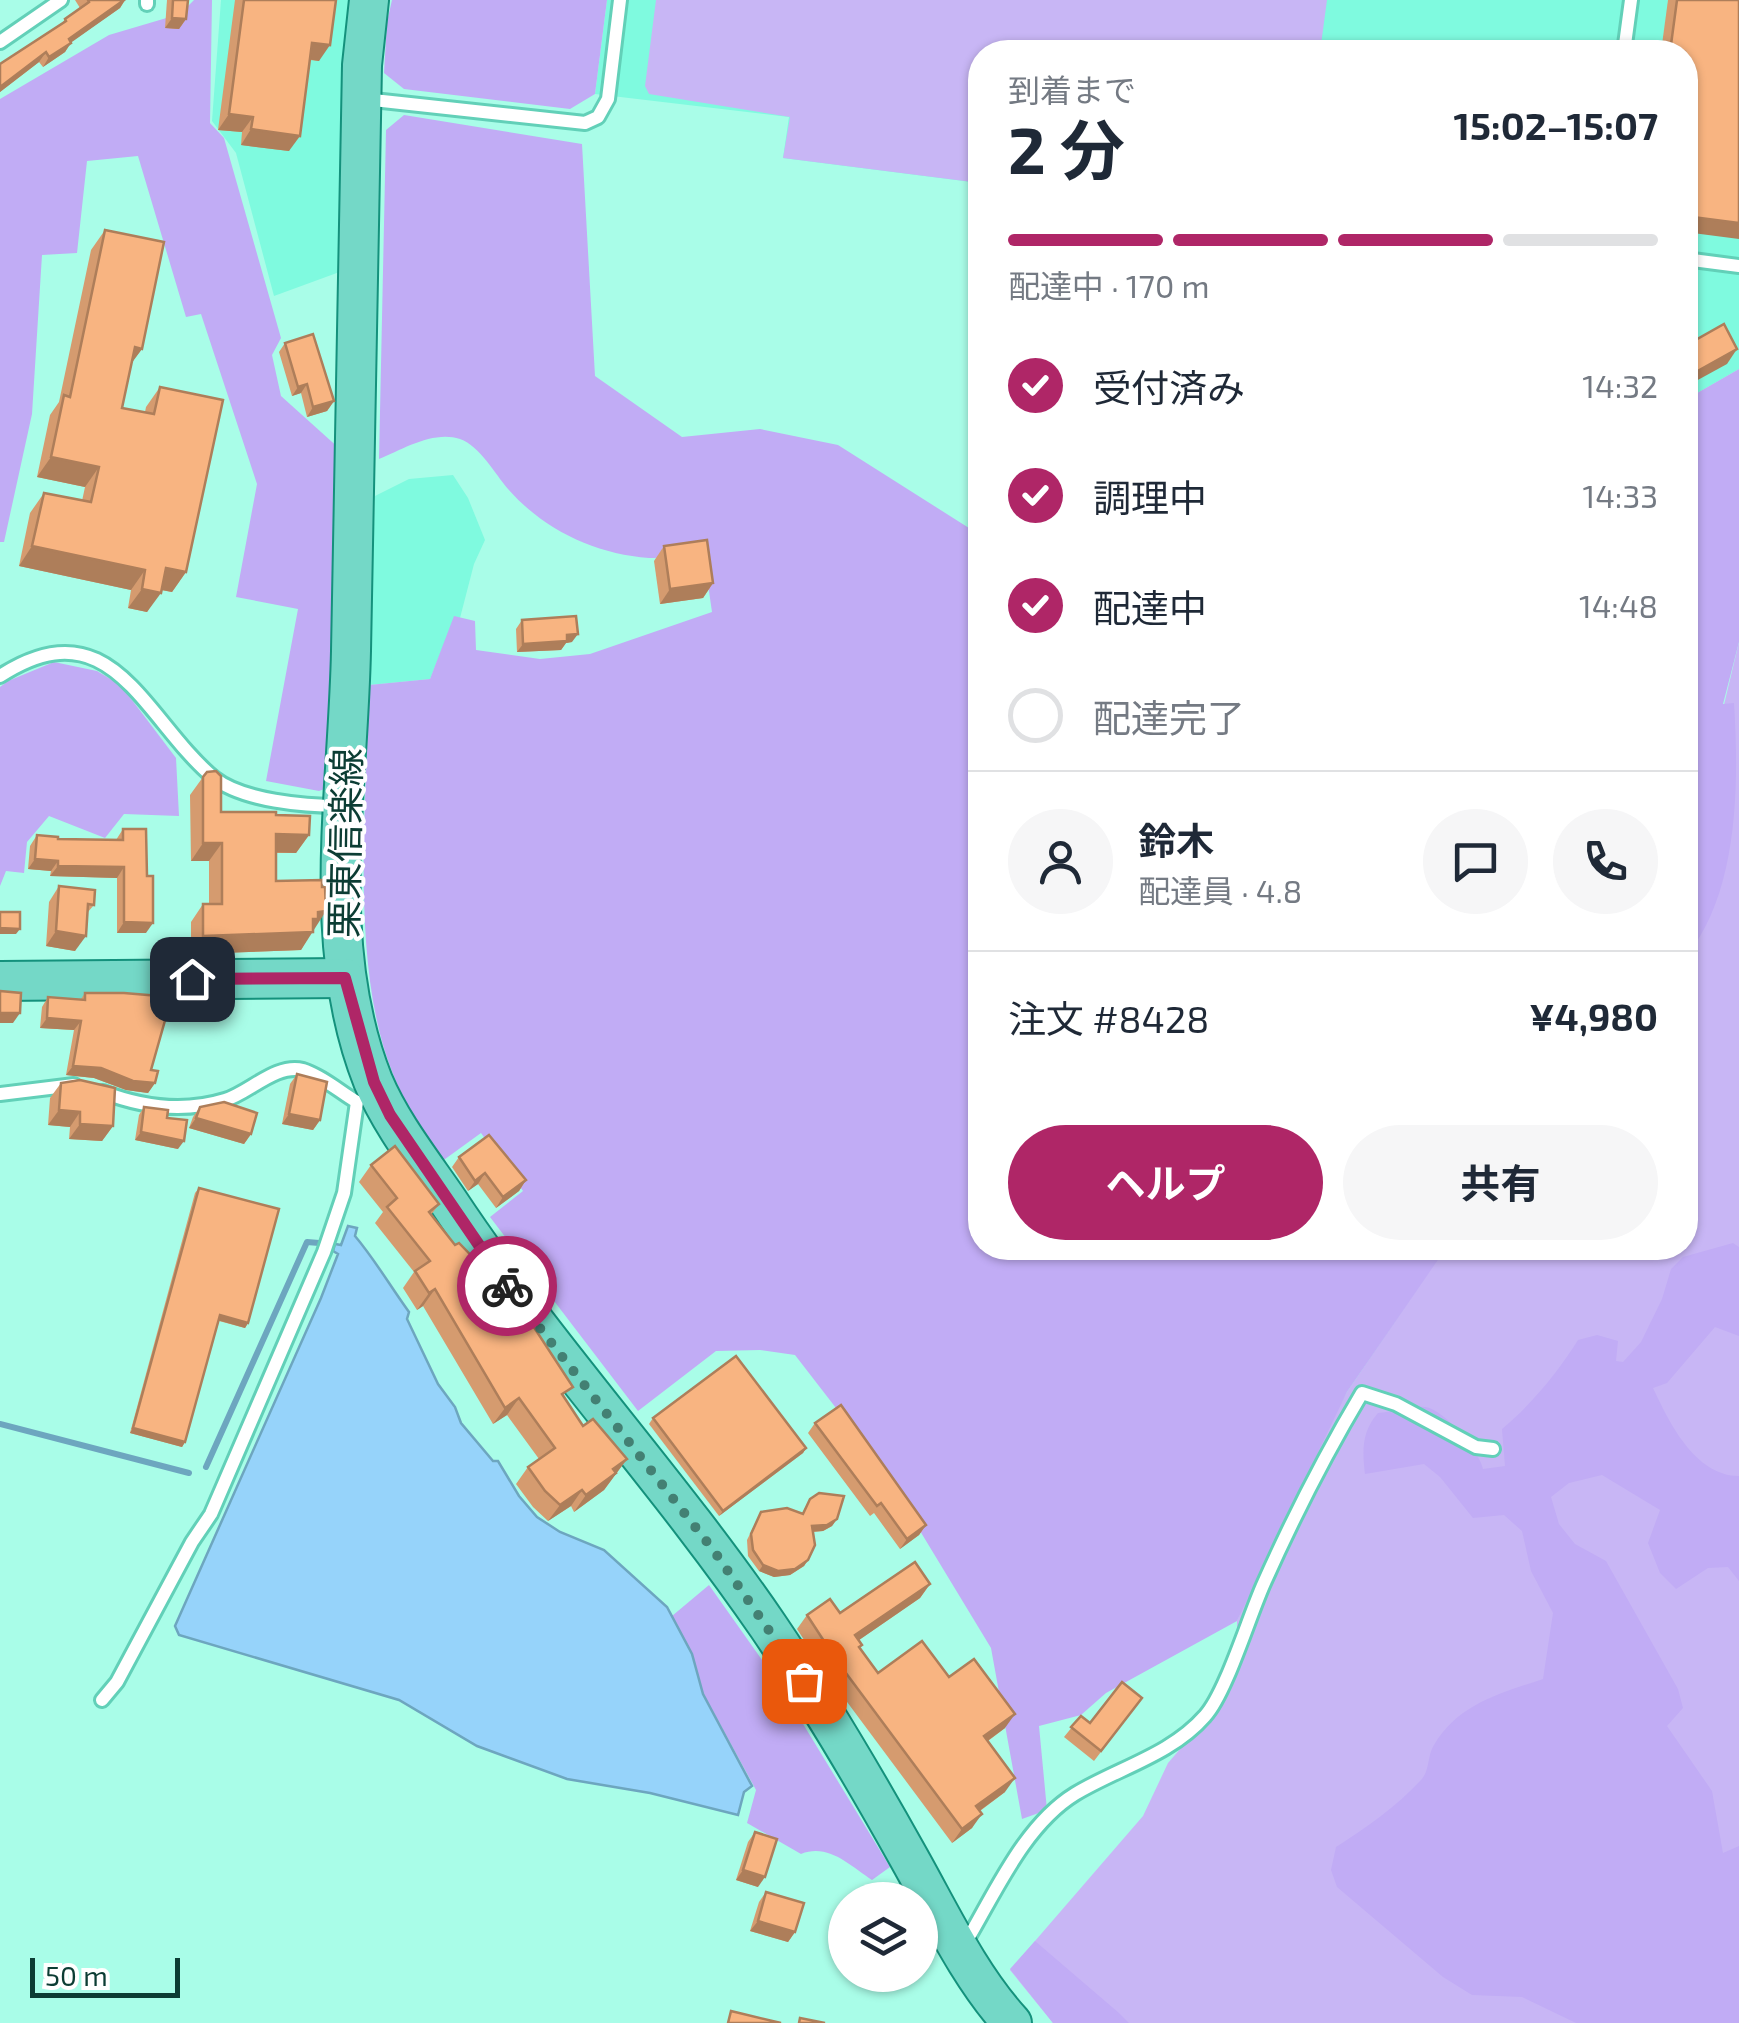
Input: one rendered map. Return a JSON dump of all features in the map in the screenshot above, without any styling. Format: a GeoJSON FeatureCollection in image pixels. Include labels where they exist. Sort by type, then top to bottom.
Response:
{"type":"FeatureCollection","features":[{"type":"Feature","properties":{"kind":"main road","name":"栗東信楽線"},"geometry":{"type":"LineString","coordinates":[[370,0],[362,98],[340,916],[345,978],[374,1082],[390,1115],[487,1260],[769,1627],[876,1799],[961,1950],[1012,2023]]}},
{"type":"Feature","properties":{"kind":"main road"},"geometry":{"type":"LineString","coordinates":[[0,980],[345,978]]}},
{"type":"Feature","properties":{"kind":"lane"},"geometry":{"type":"LineString","coordinates":[[0,42],[61,0]]}},
{"type":"Feature","properties":{"kind":"lane"},"geometry":{"type":"LineString","coordinates":[[362,98],[586,123],[598,117],[608,99],[620,0]]}},
{"type":"Feature","properties":{"kind":"lane"},"geometry":{"type":"LineString","coordinates":[[1625,40],[1630,0]]}},
{"type":"Feature","properties":{"kind":"lane"},"geometry":{"type":"LineString","coordinates":[[1698,261],[1739,266]]}},
{"type":"Feature","properties":{"kind":"lane"},"geometry":{"type":"LineString","coordinates":[[0,676],[33,658],[65,652],[108,664],[133,684],[216,780],[268,800],[302,806],[345,806]]}},
{"type":"Feature","properties":{"kind":"lane"},"geometry":{"type":"LineString","coordinates":[[0,1094],[70,1084],[124,1100],[189,1108],[227,1100],[288,1069],[302,1070],[356,1102],[344,1193],[289,1338],[211,1514],[117,1682],[102,1700]]}},
{"type":"Feature","properties":{"kind":"lane"},"geometry":{"type":"LineString","coordinates":[[961,1950],[1015,1860],[1046,1819],[1073,1795],[1181,1738],[1208,1714],[1322,1461],[1362,1393],[1396,1404],[1476,1447],[1493,1449]]}},
{"type":"Feature","properties":{"kind":"shaded area"},"geometry":{"type":"Polygon","coordinates":[[[194,0],[212,0],[210,123],[224,138],[281,338],[272,355],[281,396],[341,450],[327,788],[319,791],[266,781],[298,609],[236,597],[257,484],[201,314],[186,317],[138,156],[87,161],[77,253],[42,255],[32,414],[4,542],[0,542],[0,99],[109,35],[180,14],[194,0]]]}},
{"type":"Feature","properties":{"kind":"shaded area"},"geometry":{"type":"Polygon","coordinates":[[[221,0],[354,0],[345,270],[274,296],[236,153],[212,121],[221,0]]]}},
{"type":"Feature","properties":{"kind":"shaded area"},"geometry":{"type":"Polygon","coordinates":[[[392,0],[607,0],[595,94],[570,109],[404,89],[384,73],[392,0]]]}},
{"type":"Feature","properties":{"kind":"shaded area"},"geometry":{"type":"Polygon","coordinates":[[[607,0],[1739,0],[1739,369],[1698,393],[1698,40],[968,40],[968,181],[783,158],[789,117],[595,94],[607,0]]]}},
{"type":"Feature","properties":{"kind":"shaded area"},"geometry":{"type":"Polygon","coordinates":[[[656,0],[1327,0],[1322,40],[968,40],[968,181],[783,158],[790,117],[649,94],[645,86],[656,0]]]}},
{"type":"Feature","properties":{"kind":"shaded area"},"geometry":{"type":"Polygon","coordinates":[[[404,115],[582,144],[595,376],[682,437],[760,429],[838,445],[968,527],[968,1260],[1438,1260],[1347,1392],[1237,1621],[1106,1693],[1081,1715],[1039,1726],[1047,1810],[1022,1819],[991,1648],[914,1521],[853,1430],[795,1355],[760,1350],[716,1351],[638,1411],[490,1217],[523,1191],[481,1133],[441,1162],[393,1074],[379,1031],[366,934],[364,831],[369,685],[430,679],[454,616],[475,621],[476,650],[540,659],[590,654],[712,612],[703,550],[649,558],[609,551],[572,537],[522,504],[481,454],[460,439],[429,439],[379,459],[386,130],[404,115]]]}},
{"type":"Feature","properties":{"kind":"shaded area"},"geometry":{"type":"Polygon","coordinates":[[[1739,369],[1739,642],[1723,704],[1734,703],[1735,802],[1726,870],[1698,939],[1698,393],[1739,369]]]}},
{"type":"Feature","properties":{"kind":"shaded area"},"geometry":{"type":"Polygon","coordinates":[[[453,475],[468,498],[485,540],[474,564],[460,618],[455,617],[430,679],[369,685],[375,496],[409,479],[453,475]]]}},
{"type":"Feature","properties":{"kind":"shaded area"},"geometry":{"type":"Polygon","coordinates":[[[1739,642],[1739,2023],[1053,2023],[1010,1970],[1143,1816],[1168,1763],[1200,1726],[1237,1656],[1237,1621],[1281,1516],[1347,1392],[1437,1260],[1698,1260],[1698,814],[1739,642]]]}},
{"type":"Feature","properties":{"kind":"shaded area"},"geometry":{"type":"Polygon","coordinates":[[[54,662],[97,671],[119,684],[132,700],[176,758],[179,816],[124,814],[105,838],[49,816],[27,842],[24,873],[6,871],[0,886],[0,687],[54,662]]]}},
{"type":"Feature","properties":{"kind":"shaded area"},"geometry":{"type":"Polygon","coordinates":[[[1733,1243],[1739,1247],[1739,1336],[1715,1327],[1667,1383],[1653,1388],[1676,1431],[1697,1457],[1723,1474],[1739,1476],[1739,1581],[1728,1567],[1708,1568],[1676,1589],[1660,1573],[1648,1543],[1660,1510],[1602,1475],[1569,1483],[1551,1497],[1559,1524],[1575,1544],[1606,1561],[1678,1689],[1683,1708],[1667,1726],[1712,1791],[1723,1853],[1739,1846],[1739,2023],[1576,2023],[1522,1997],[1472,1995],[1443,1977],[1337,1887],[1331,1870],[1336,1847],[1421,1780],[1434,1745],[1455,1719],[1482,1702],[1543,1679],[1553,1613],[1531,1571],[1522,1531],[1504,1515],[1473,1518],[1440,1477],[1424,1464],[1365,1474],[1366,1434],[1378,1413],[1425,1407],[1442,1415],[1460,1432],[1483,1469],[1505,1466],[1502,1429],[1543,1388],[1578,1340],[1597,1335],[1618,1341],[1616,1361],[1623,1362],[1641,1342],[1662,1299],[1671,1269],[1680,1260],[1698,1260],[1698,1253],[1733,1243]]]}},
{"type":"Feature","properties":{"kind":"shaded area"},"geometry":{"type":"Polygon","coordinates":[[[709,1585],[777,1681],[890,1867],[872,1880],[839,1858],[821,1851],[801,1854],[747,1823],[756,1790],[703,1693],[692,1655],[672,1616],[709,1585]]]}},
{"type":"Feature","properties":{"kind":"shaded area"},"geometry":{"type":"Polygon","coordinates":[[[1035,1941],[1129,2023],[1053,2023],[1010,1969],[1035,1941]]]}},
{"type":"Feature","properties":{"kind":"water"},"geometry":{"type":"Polygon","coordinates":[[[348,1226],[357,1228],[355,1236],[409,1312],[407,1319],[461,1423],[493,1461],[498,1461],[519,1496],[537,1517],[560,1532],[604,1550],[667,1607],[692,1654],[703,1694],[752,1786],[744,1792],[738,1815],[650,1793],[567,1779],[477,1746],[399,1700],[179,1635],[175,1626],[321,1298],[338,1254],[333,1251],[335,1244],[341,1245],[348,1226]]]}},
{"type":"Feature","properties":{"kind":"building"},"geometry":{"type":"Polygon","coordinates":[[[88,0],[124,0],[69,39],[71,43],[49,57],[46,52],[0,87],[0,64],[66,21],[88,0]]]}},
{"type":"Feature","properties":{"kind":"building"},"geometry":{"type":"Polygon","coordinates":[[[173,0],[188,0],[186,19],[172,18],[173,0]]]}},
{"type":"Feature","properties":{"kind":"building"},"geometry":{"type":"Polygon","coordinates":[[[244,0],[336,0],[330,45],[312,43],[300,136],[251,129],[253,117],[229,114],[244,0]]]}},
{"type":"Feature","properties":{"kind":"building"},"geometry":{"type":"Polygon","coordinates":[[[1677,0],[1739,0],[1739,223],[1698,218],[1698,40],[1672,40],[1677,0]]]}},
{"type":"Feature","properties":{"kind":"building"},"geometry":{"type":"Polygon","coordinates":[[[105,230],[164,242],[142,349],[135,347],[122,408],[154,414],[160,387],[223,400],[186,572],[166,568],[161,593],[142,589],[145,570],[32,546],[44,493],[91,502],[99,467],[51,457],[64,395],[70,397],[105,230]]]}},
{"type":"Feature","properties":{"kind":"building"},"geometry":{"type":"Polygon","coordinates":[[[1724,324],[1737,349],[1698,371],[1698,339],[1724,324]]]}},
{"type":"Feature","properties":{"kind":"building"},"geometry":{"type":"Polygon","coordinates":[[[313,334],[334,401],[313,407],[307,384],[298,387],[285,343],[313,334]]]}},
{"type":"Feature","properties":{"kind":"building"},"geometry":{"type":"Polygon","coordinates":[[[707,540],[713,583],[670,589],[664,546],[707,540]]]}},
{"type":"Feature","properties":{"kind":"building"},"geometry":{"type":"Polygon","coordinates":[[[576,616],[578,634],[567,635],[567,641],[523,644],[522,620],[576,616]]]}},
{"type":"Feature","properties":{"kind":"building"},"geometry":{"type":"Polygon","coordinates":[[[216,771],[221,776],[221,812],[310,816],[309,835],[276,834],[276,881],[322,880],[326,911],[318,912],[318,919],[313,919],[313,932],[203,936],[203,904],[222,904],[222,843],[203,843],[203,777],[216,771]]]}},
{"type":"Feature","properties":{"kind":"building"},"geometry":{"type":"Polygon","coordinates":[[[123,829],[146,829],[147,876],[153,876],[153,923],[124,922],[124,867],[58,866],[58,861],[35,859],[37,835],[123,840],[123,829]]]}},
{"type":"Feature","properties":{"kind":"building"},"geometry":{"type":"Polygon","coordinates":[[[59,886],[95,890],[94,905],[88,904],[86,936],[56,931],[59,886]]]}},
{"type":"Feature","properties":{"kind":"building"},"geometry":{"type":"Polygon","coordinates":[[[0,912],[20,912],[20,929],[0,928],[0,912]]]}},
{"type":"Feature","properties":{"kind":"building"},"geometry":{"type":"Polygon","coordinates":[[[0,991],[21,993],[20,1013],[0,1013],[0,991]]]}},
{"type":"Feature","properties":{"kind":"building"},"geometry":{"type":"Polygon","coordinates":[[[85,993],[171,997],[170,1017],[166,1017],[151,1070],[158,1071],[155,1083],[133,1081],[101,1068],[73,1066],[81,1021],[47,1018],[48,997],[85,1000],[85,993]]]}},
{"type":"Feature","properties":{"kind":"building"},"geometry":{"type":"Polygon","coordinates":[[[297,1074],[327,1082],[320,1120],[289,1114],[297,1074]]]}},
{"type":"Feature","properties":{"kind":"building"},"geometry":{"type":"Polygon","coordinates":[[[80,1080],[115,1088],[113,1126],[80,1124],[80,1112],[59,1110],[61,1083],[80,1080]]]}},
{"type":"Feature","properties":{"kind":"building"},"geometry":{"type":"Polygon","coordinates":[[[224,1102],[257,1113],[251,1134],[196,1118],[200,1107],[224,1102]]]}},
{"type":"Feature","properties":{"kind":"building"},"geometry":{"type":"Polygon","coordinates":[[[144,1107],[168,1110],[167,1118],[187,1120],[184,1141],[141,1132],[144,1107]]]}},
{"type":"Feature","properties":{"kind":"building"},"geometry":{"type":"Polygon","coordinates":[[[489,1135],[526,1180],[503,1197],[485,1173],[475,1181],[459,1157],[489,1135]]]}},
{"type":"Feature","properties":{"kind":"building"},"geometry":{"type":"Polygon","coordinates":[[[395,1146],[439,1204],[429,1212],[455,1245],[459,1243],[494,1279],[498,1277],[524,1312],[573,1387],[562,1394],[583,1426],[593,1419],[627,1459],[613,1469],[616,1473],[586,1495],[582,1490],[560,1505],[545,1491],[528,1467],[555,1448],[519,1398],[505,1408],[435,1289],[429,1293],[415,1271],[430,1261],[387,1207],[397,1198],[371,1165],[395,1146]]]}},
{"type":"Feature","properties":{"kind":"building"},"geometry":{"type":"Polygon","coordinates":[[[199,1188],[279,1209],[248,1323],[220,1315],[185,1442],[133,1428],[199,1188]]]}},
{"type":"Feature","properties":{"kind":"building"},"geometry":{"type":"Polygon","coordinates":[[[736,1356],[806,1448],[723,1511],[653,1418],[736,1356]]]}},
{"type":"Feature","properties":{"kind":"building"},"geometry":{"type":"Polygon","coordinates":[[[841,1405],[926,1525],[907,1539],[815,1423],[841,1405]]]}},
{"type":"Feature","properties":{"kind":"building"},"geometry":{"type":"Polygon","coordinates":[[[819,1493],[844,1496],[837,1519],[827,1525],[812,1526],[815,1545],[808,1560],[795,1569],[778,1571],[763,1565],[753,1550],[751,1534],[761,1512],[787,1508],[803,1514],[810,1499],[819,1493]]]}},
{"type":"Feature","properties":{"kind":"building"},"geometry":{"type":"Polygon","coordinates":[[[915,1562],[930,1584],[855,1635],[862,1645],[859,1647],[878,1673],[922,1641],[949,1677],[974,1659],[1015,1714],[984,1736],[1015,1778],[976,1806],[982,1814],[962,1829],[807,1615],[830,1599],[840,1613],[915,1562]]]}},
{"type":"Feature","properties":{"kind":"building"},"geometry":{"type":"Polygon","coordinates":[[[1122,1682],[1142,1698],[1101,1751],[1071,1727],[1081,1716],[1090,1723],[1122,1682]]]}},
{"type":"Feature","properties":{"kind":"building"},"geometry":{"type":"Polygon","coordinates":[[[755,1832],[777,1839],[765,1877],[743,1870],[755,1832]]]}},
{"type":"Feature","properties":{"kind":"building"},"geometry":{"type":"Polygon","coordinates":[[[766,1892],[804,1903],[795,1932],[758,1921],[766,1892]]]}},
{"type":"Feature","properties":{"kind":"building"},"geometry":{"type":"Polygon","coordinates":[[[731,2011],[781,2023],[728,2023],[731,2011]]]}},
{"type":"Feature","properties":{"kind":"building"},"geometry":{"type":"Polygon","coordinates":[[[800,2018],[825,2023],[799,2023],[800,2018]]]}},
{"type":"Feature","properties":{"kind":"waterway"},"geometry":{"type":"LineString","coordinates":[[206,1467],[307,1242],[319,1243]]}},
{"type":"Feature","properties":{"kind":"waterway"},"geometry":{"type":"LineString","coordinates":[[0,1424],[189,1473]]}},
{"type":"Feature","properties":{"kind":"way so far"},"geometry":{"type":"LineString","coordinates":[[507,1286],[714,1551],[804,1681]]}},
{"type":"Feature","properties":{"kind":"route"},"geometry":{"type":"LineString","coordinates":[[192,979],[345,978],[374,1082],[390,1115],[507,1286]]}}]}
